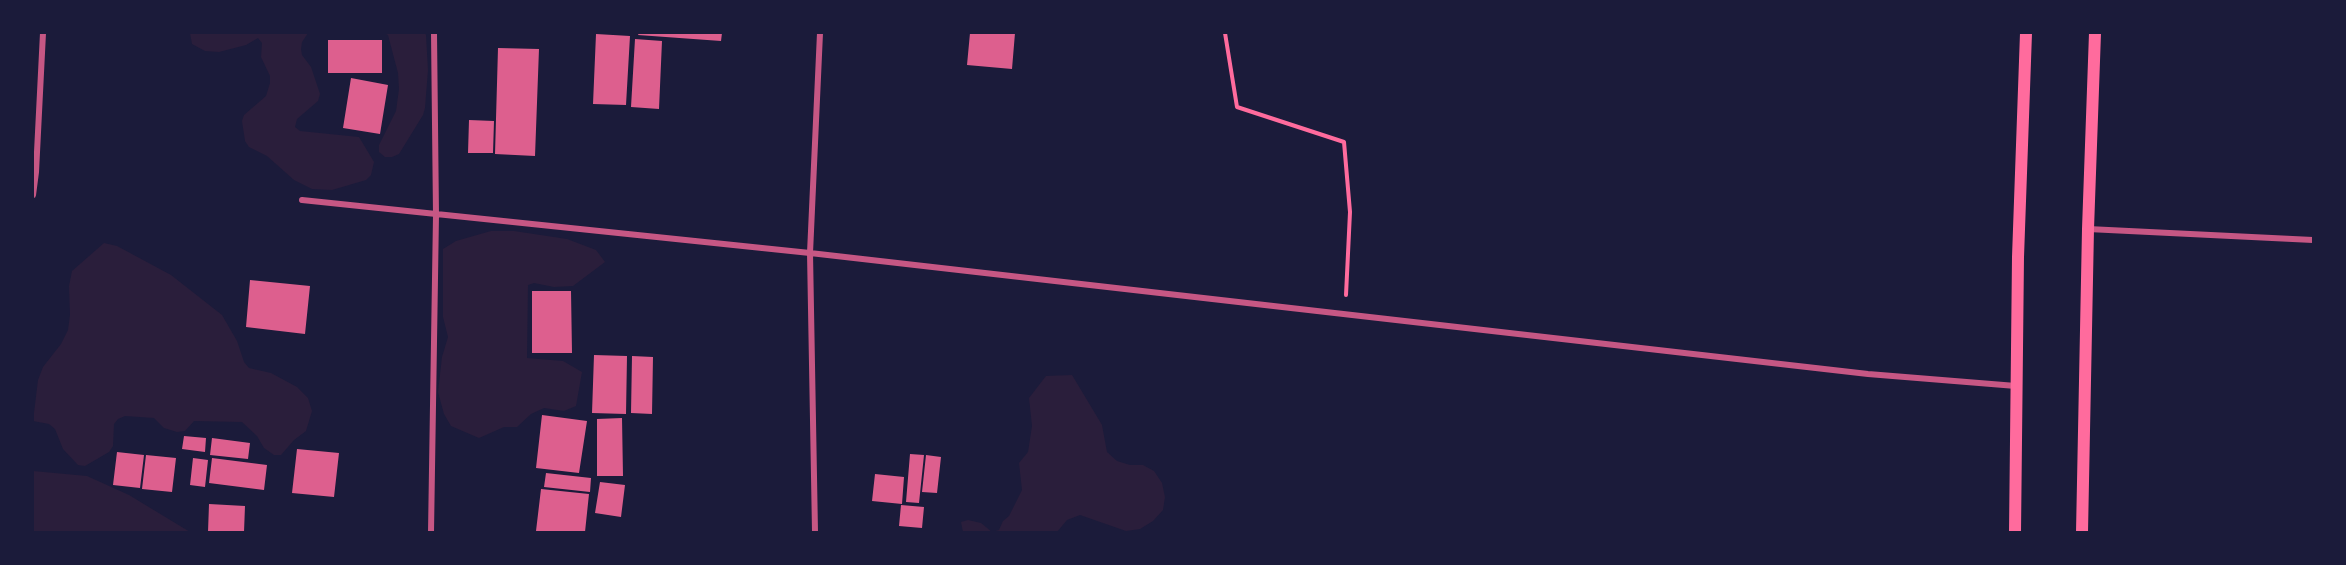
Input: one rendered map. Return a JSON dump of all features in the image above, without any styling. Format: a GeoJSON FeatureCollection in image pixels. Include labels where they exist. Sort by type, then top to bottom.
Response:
{"type":"FeatureCollection","features":[{"type":"Feature","properties":{"kind":"main road"},"geometry":{"type":"LineString","coordinates":[[2015,532],[2016,386],[2026,33]]}},
{"type":"Feature","properties":{"kind":"main road"},"geometry":{"type":"LineString","coordinates":[[2082,532],[2088,229],[2095,33]]}},
{"type":"Feature","properties":{"kind":"street"},"geometry":{"type":"LineString","coordinates":[[33,195],[43,33]]}},
{"type":"Feature","properties":{"kind":"street"},"geometry":{"type":"LineString","coordinates":[[431,532],[436,215],[434,33]]}},
{"type":"Feature","properties":{"kind":"street"},"geometry":{"type":"LineString","coordinates":[[815,532],[810,253],[820,33]]}},
{"type":"Feature","properties":{"kind":"street"},"geometry":{"type":"LineString","coordinates":[[302,200],[810,253],[1868,374],[2016,386]]}},
{"type":"Feature","properties":{"kind":"street"},"geometry":{"type":"LineString","coordinates":[[2088,229],[2313,240]]}},
{"type":"Feature","properties":{"kind":"path"},"geometry":{"type":"LineString","coordinates":[[1225,33],[1237,107],[1344,142],[1350,212],[1345,314]]}},
{"type":"Feature","properties":{"kind":"shaded area"},"geometry":{"type":"Polygon","coordinates":[[[190,33],[308,33],[302,42],[302,55],[311,67],[320,94],[318,101],[297,119],[295,127],[300,131],[359,137],[374,162],[371,175],[366,180],[332,190],[312,189],[294,180],[267,156],[249,147],[245,141],[242,121],[244,115],[266,96],[270,83],[270,76],[261,57],[262,43],[258,38],[246,45],[219,52],[205,51],[192,44],[190,33]]]}},
{"type":"Feature","properties":{"kind":"shaded area"},"geometry":{"type":"Polygon","coordinates":[[[384,33],[425,33],[426,35],[428,70],[425,108],[399,154],[392,157],[385,157],[379,152],[379,145],[396,111],[399,89],[398,73],[388,35],[384,33]]]}},
{"type":"Feature","properties":{"kind":"shaded area"},"geometry":{"type":"Polygon","coordinates":[[[491,231],[514,231],[567,239],[596,250],[605,262],[573,286],[554,287],[534,283],[528,285],[527,358],[563,361],[582,372],[576,406],[564,411],[544,408],[531,414],[517,427],[504,427],[479,438],[451,426],[444,414],[438,392],[442,357],[448,337],[443,317],[443,249],[456,241],[491,231]]]}},
{"type":"Feature","properties":{"kind":"shaded area"},"geometry":{"type":"Polygon","coordinates":[[[104,243],[117,246],[171,275],[222,315],[249,368],[271,373],[297,387],[308,398],[312,411],[306,431],[294,440],[281,455],[274,455],[264,448],[257,436],[242,422],[194,421],[185,431],[177,432],[164,428],[154,418],[125,416],[114,424],[113,446],[109,452],[85,466],[78,465],[63,449],[55,429],[49,424],[33,421],[38,380],[43,367],[61,344],[68,330],[69,286],[72,271],[104,243]]]}},
{"type":"Feature","properties":{"kind":"shaded area"},"geometry":{"type":"Polygon","coordinates":[[[1072,375],[1102,425],[1107,452],[1117,461],[1130,465],[1143,465],[1154,471],[1162,483],[1165,497],[1163,510],[1153,521],[1140,529],[1126,531],[1080,515],[1067,520],[1057,532],[992,532],[999,530],[1003,521],[1009,516],[1022,490],[1019,463],[1028,452],[1032,426],[1029,398],[1046,376],[1072,375]]]}},
{"type":"Feature","properties":{"kind":"shaded area"},"geometry":{"type":"Polygon","coordinates":[[[33,471],[87,476],[129,495],[190,532],[33,532],[33,471]]]}},
{"type":"Feature","properties":{"kind":"shaded area"},"geometry":{"type":"Polygon","coordinates":[[[968,520],[981,523],[992,532],[963,532],[961,522],[968,520]]]}},
{"type":"Feature","properties":{"kind":"building"},"geometry":{"type":"Polygon","coordinates":[[[639,33],[722,33],[721,41],[638,35],[639,33]]]}},
{"type":"Feature","properties":{"kind":"building"},"geometry":{"type":"Polygon","coordinates":[[[970,33],[1015,33],[1012,69],[967,65],[970,33]]]}},
{"type":"Feature","properties":{"kind":"building"},"geometry":{"type":"Polygon","coordinates":[[[596,34],[630,36],[626,105],[593,104],[596,34]]]}},
{"type":"Feature","properties":{"kind":"building"},"geometry":{"type":"Polygon","coordinates":[[[635,39],[662,41],[659,109],[631,107],[635,39]]]}},
{"type":"Feature","properties":{"kind":"building"},"geometry":{"type":"Polygon","coordinates":[[[328,40],[382,40],[382,73],[328,73],[328,40]]]}},
{"type":"Feature","properties":{"kind":"building"},"geometry":{"type":"Polygon","coordinates":[[[498,48],[539,49],[535,156],[495,154],[498,48]]]}},
{"type":"Feature","properties":{"kind":"building"},"geometry":{"type":"Polygon","coordinates":[[[351,78],[388,85],[380,134],[343,128],[351,78]]]}},
{"type":"Feature","properties":{"kind":"building"},"geometry":{"type":"Polygon","coordinates":[[[469,120],[494,121],[493,153],[468,153],[469,120]]]}},
{"type":"Feature","properties":{"kind":"building"},"geometry":{"type":"Polygon","coordinates":[[[250,280],[310,286],[305,334],[246,327],[250,280]]]}},
{"type":"Feature","properties":{"kind":"building"},"geometry":{"type":"Polygon","coordinates":[[[532,291],[571,291],[572,353],[532,353],[532,291]]]}},
{"type":"Feature","properties":{"kind":"building"},"geometry":{"type":"Polygon","coordinates":[[[594,355],[627,356],[626,414],[592,413],[594,355]]]}},
{"type":"Feature","properties":{"kind":"building"},"geometry":{"type":"Polygon","coordinates":[[[632,356],[653,357],[652,414],[631,413],[632,356]]]}},
{"type":"Feature","properties":{"kind":"building"},"geometry":{"type":"Polygon","coordinates":[[[542,415],[587,421],[579,473],[536,468],[542,415]]]}},
{"type":"Feature","properties":{"kind":"building"},"geometry":{"type":"Polygon","coordinates":[[[622,418],[623,476],[597,476],[597,419],[622,418]]]}},
{"type":"Feature","properties":{"kind":"building"},"geometry":{"type":"Polygon","coordinates":[[[184,436],[206,438],[205,452],[182,449],[184,436]]]}},
{"type":"Feature","properties":{"kind":"building"},"geometry":{"type":"Polygon","coordinates":[[[212,438],[250,443],[248,459],[210,455],[212,438]]]}},
{"type":"Feature","properties":{"kind":"building"},"geometry":{"type":"Polygon","coordinates":[[[297,449],[339,453],[334,497],[292,493],[297,449]]]}},
{"type":"Feature","properties":{"kind":"building"},"geometry":{"type":"Polygon","coordinates":[[[117,452],[144,455],[140,488],[113,485],[117,452]]]}},
{"type":"Feature","properties":{"kind":"building"},"geometry":{"type":"Polygon","coordinates":[[[910,454],[924,455],[919,503],[906,502],[910,454]]]}},
{"type":"Feature","properties":{"kind":"building"},"geometry":{"type":"Polygon","coordinates":[[[146,455],[176,458],[172,492],[142,489],[146,455]]]}},
{"type":"Feature","properties":{"kind":"building"},"geometry":{"type":"Polygon","coordinates":[[[926,455],[941,457],[937,493],[922,492],[926,455]]]}},
{"type":"Feature","properties":{"kind":"building"},"geometry":{"type":"Polygon","coordinates":[[[193,458],[208,460],[205,487],[190,485],[193,458]]]}},
{"type":"Feature","properties":{"kind":"building"},"geometry":{"type":"Polygon","coordinates":[[[212,458],[267,465],[264,490],[209,483],[212,458]]]}},
{"type":"Feature","properties":{"kind":"building"},"geometry":{"type":"Polygon","coordinates":[[[546,473],[591,478],[590,492],[544,487],[546,473]]]}},
{"type":"Feature","properties":{"kind":"building"},"geometry":{"type":"Polygon","coordinates":[[[875,474],[904,477],[902,504],[872,501],[875,474]]]}},
{"type":"Feature","properties":{"kind":"building"},"geometry":{"type":"Polygon","coordinates":[[[600,482],[625,485],[621,517],[595,513],[600,482]]]}},
{"type":"Feature","properties":{"kind":"building"},"geometry":{"type":"Polygon","coordinates":[[[541,489],[589,494],[585,532],[536,531],[541,489]]]}},
{"type":"Feature","properties":{"kind":"building"},"geometry":{"type":"Polygon","coordinates":[[[209,504],[245,506],[244,532],[208,532],[209,504]]]}},
{"type":"Feature","properties":{"kind":"building"},"geometry":{"type":"Polygon","coordinates":[[[901,505],[924,507],[922,528],[899,526],[901,505]]]}}]}
